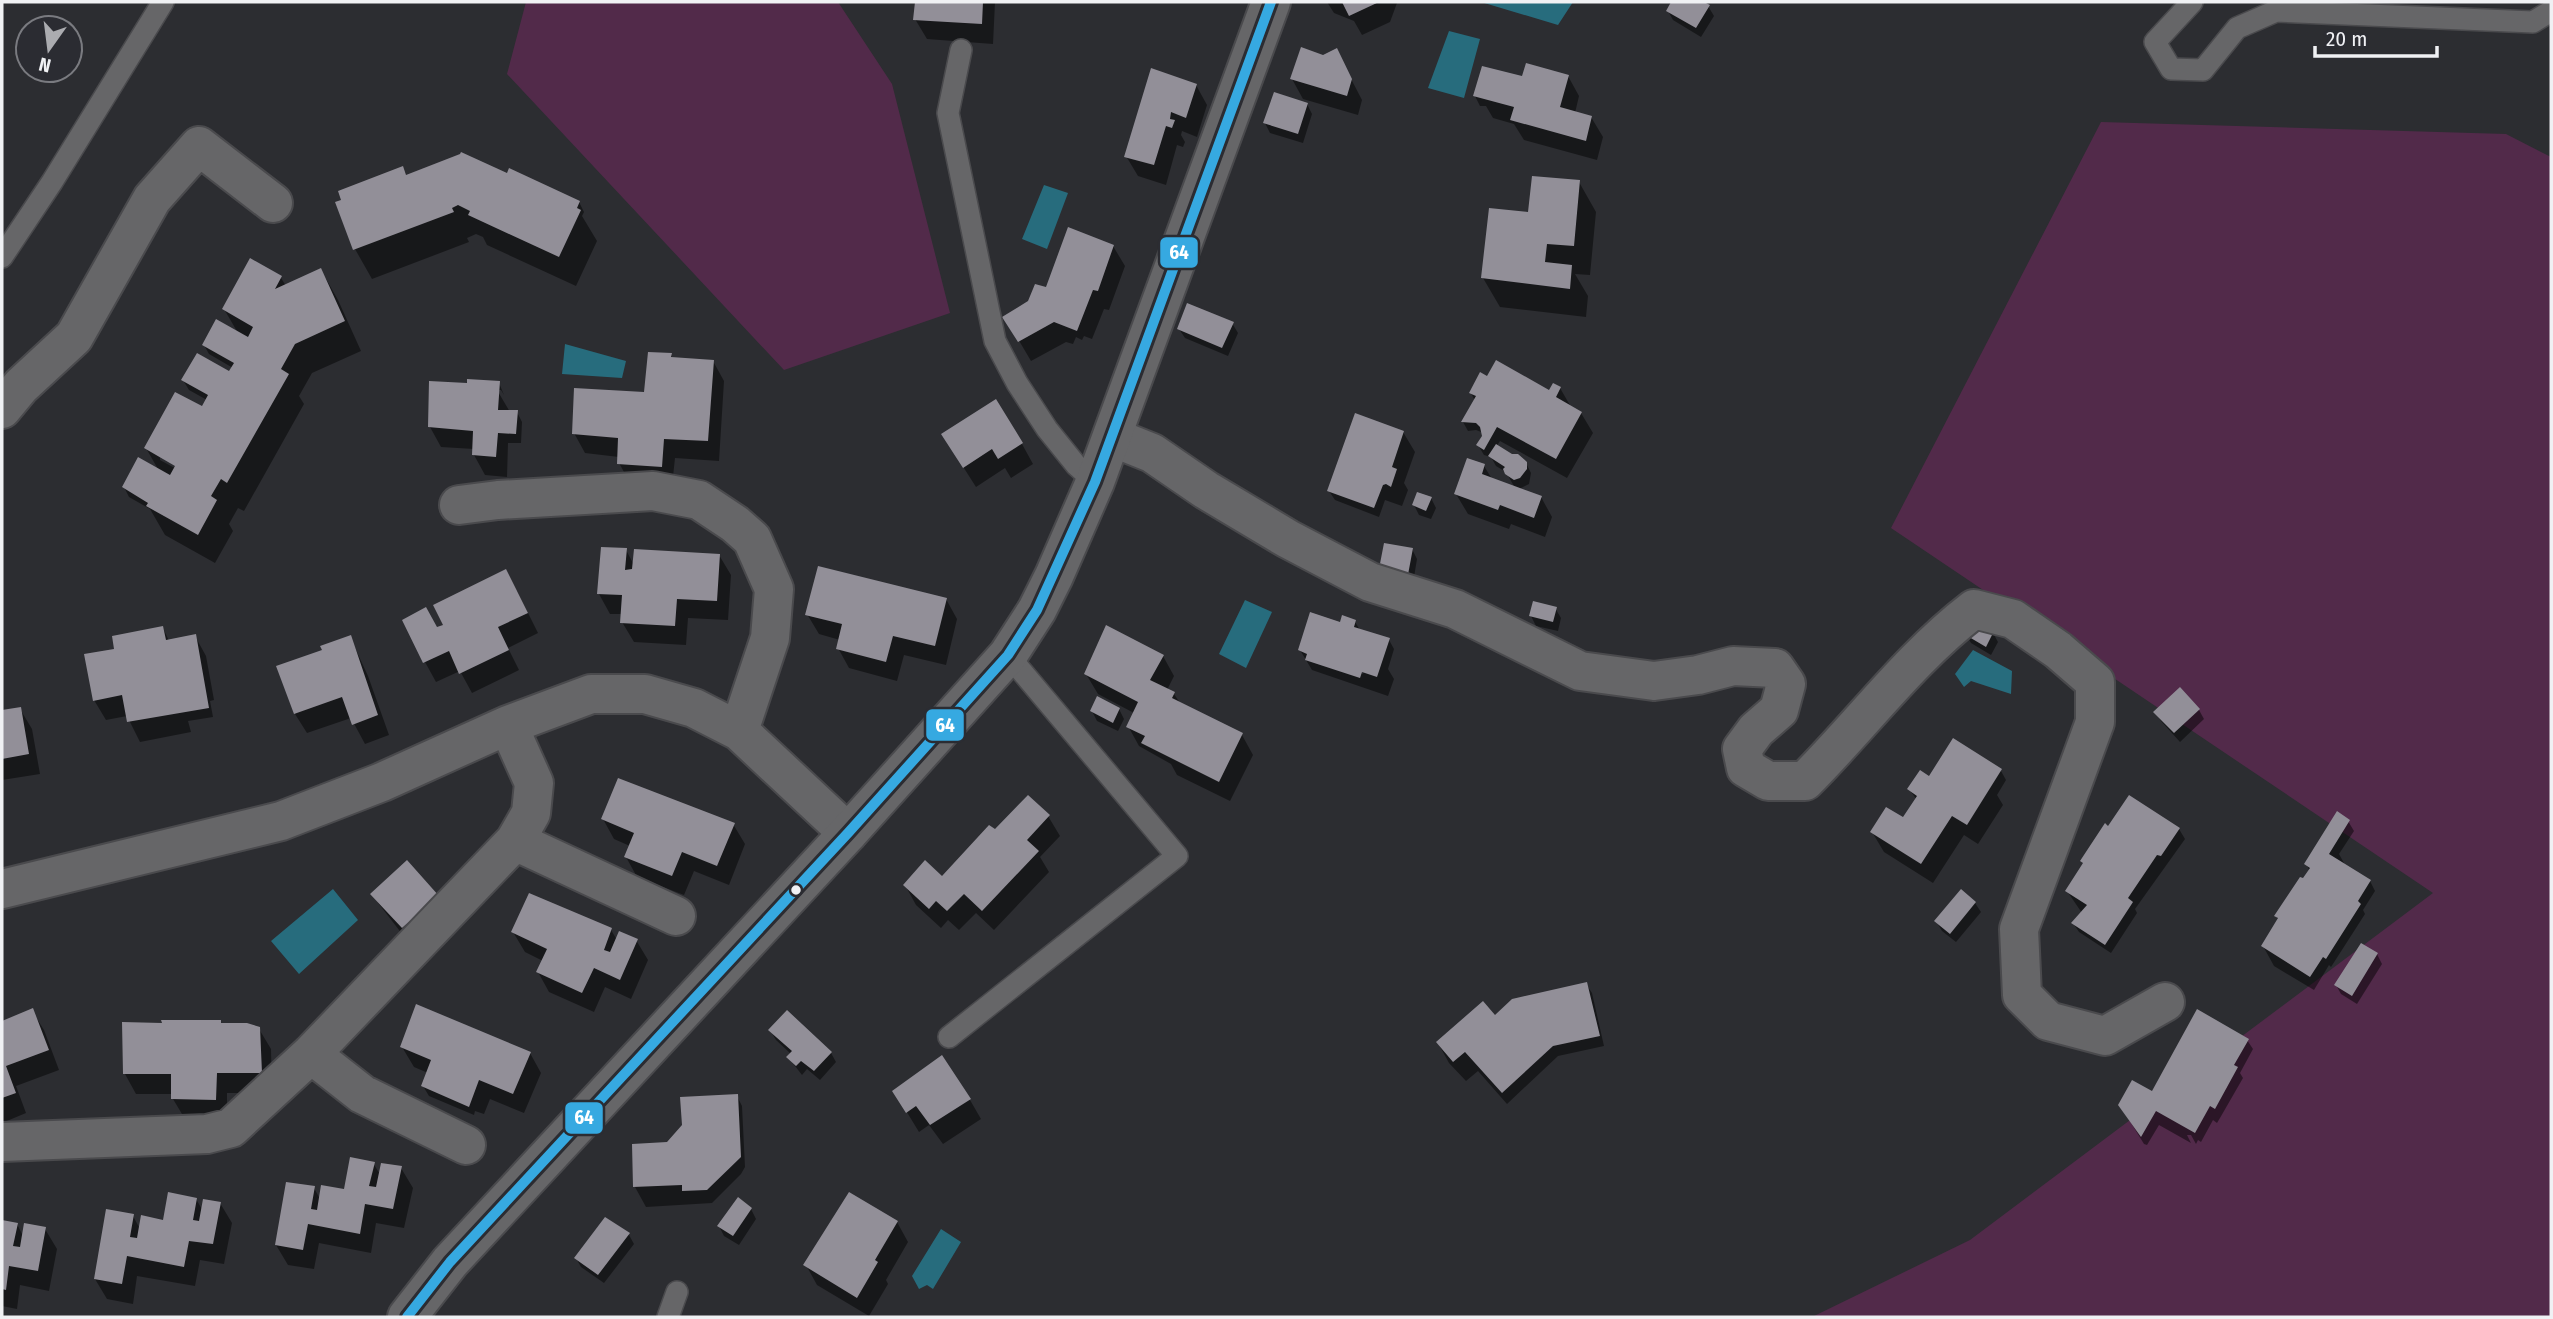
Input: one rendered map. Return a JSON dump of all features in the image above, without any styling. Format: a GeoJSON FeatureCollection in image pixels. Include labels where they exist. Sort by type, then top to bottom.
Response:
{"type":"FeatureCollection","features":[{"type":"Feature","properties":{"kind":"street"},"geometry":{"type":"LineString","coordinates":[[407,1317],[450,1262],[848,833],[1008,655],[1055,576],[1095,482],[1270,2]]}},
{"type":"Feature","properties":{"kind":"street"},"geometry":{"type":"LineString","coordinates":[[2,409],[21,386],[74,337],[152,199],[199,146],[273,203]]}},
{"type":"Feature","properties":{"kind":"street"},"geometry":{"type":"LineString","coordinates":[[1112,437],[1153,453],[1206,490],[1288,539],[1370,582],[1455,609],[1580,671],[1654,681],[1698,675],[1733,666],[1775,668],[1786,684],[1779,710],[1756,730],[1742,749],[1746,768],[1768,781],[1805,781],[1932,643],[1973,609],[2013,619],[2058,650],[2095,682],[2095,722],[2019,929],[2022,995],[2048,1021],[2105,1036],[2165,1002]]}},
{"type":"Feature","properties":{"kind":"street"},"geometry":{"type":"LineString","coordinates":[[459,505],[498,500],[653,491],[699,500],[735,524],[752,539],[774,589],[769,638],[739,731]]}},
{"type":"Feature","properties":{"kind":"street"},"geometry":{"type":"LineString","coordinates":[[2,889],[281,821],[382,782],[508,725],[591,694],[645,694],[695,708],[739,731],[848,833]]}},
{"type":"Feature","properties":{"kind":"street"},"geometry":{"type":"LineString","coordinates":[[2,1142],[207,1134],[231,1128],[311,1054],[515,841],[531,813],[534,783],[508,725]]}},
{"type":"Feature","properties":{"kind":"street"},"geometry":{"type":"LineString","coordinates":[[515,841],[676,916]]}},
{"type":"Feature","properties":{"kind":"street"},"geometry":{"type":"LineString","coordinates":[[311,1054],[362,1094],[466,1145]]}},
{"type":"Feature","properties":{"kind":"lane"},"geometry":{"type":"LineString","coordinates":[[2,257],[75,147],[163,2]]}},
{"type":"Feature","properties":{"kind":"lane"},"geometry":{"type":"LineString","coordinates":[[2192,2],[2155,42],[2171,69],[2203,70],[2237,27],[2276,11],[2533,22],[2551,11]]}},
{"type":"Feature","properties":{"kind":"lane"},"geometry":{"type":"LineString","coordinates":[[961,50],[948,113],[995,341],[1017,383],[1047,429],[1076,465],[1095,482]]}},
{"type":"Feature","properties":{"kind":"lane"},"geometry":{"type":"LineString","coordinates":[[949,1037],[1177,856],[1008,655]]}},
{"type":"Feature","properties":{"kind":"lane"},"geometry":{"type":"LineString","coordinates":[[668,1317],[677,1292]]}},
{"type":"Feature","properties":{"kind":"shaded area"},"geometry":{"type":"Polygon","coordinates":[[[526,2],[838,2],[892,84],[950,313],[784,370],[507,74],[526,2]]]}},
{"type":"Feature","properties":{"kind":"shaded area"},"geometry":{"type":"Polygon","coordinates":[[[2101,122],[2506,134],[2551,157],[2551,1317],[1812,1317],[1970,1240],[2433,893],[1891,528],[2101,122]]]}},
{"type":"Feature","properties":{"kind":"water"},"geometry":{"type":"Polygon","coordinates":[[[1481,2],[1573,2],[1558,25],[1481,2]]]}},
{"type":"Feature","properties":{"kind":"water"},"geometry":{"type":"Polygon","coordinates":[[[1449,31],[1480,39],[1464,98],[1428,88],[1449,31]]]}},
{"type":"Feature","properties":{"kind":"water"},"geometry":{"type":"Polygon","coordinates":[[[1044,185],[1068,193],[1047,249],[1022,239],[1044,185]]]}},
{"type":"Feature","properties":{"kind":"water"},"geometry":{"type":"Polygon","coordinates":[[[565,344],[626,361],[622,378],[562,374],[565,344]]]}},
{"type":"Feature","properties":{"kind":"water"},"geometry":{"type":"Polygon","coordinates":[[[1245,600],[1272,612],[1246,668],[1219,654],[1245,600]]]}},
{"type":"Feature","properties":{"kind":"water"},"geometry":{"type":"Polygon","coordinates":[[[1973,650],[2012,671],[2011,694],[1971,681],[1964,687],[1955,674],[1973,650]]]}},
{"type":"Feature","properties":{"kind":"water"},"geometry":{"type":"Polygon","coordinates":[[[333,889],[358,920],[299,974],[271,941],[333,889]]]}},
{"type":"Feature","properties":{"kind":"water"},"geometry":{"type":"Polygon","coordinates":[[[941,1229],[961,1242],[933,1289],[927,1285],[919,1289],[912,1276],[941,1229]]]}},
{"type":"Feature","properties":{"kind":"building"},"geometry":{"type":"Polygon","coordinates":[[[915,2],[983,2],[982,24],[913,20],[915,2]]]}},
{"type":"Feature","properties":{"kind":"building"},"geometry":{"type":"Polygon","coordinates":[[[1342,2],[1379,2],[1349,16],[1342,2]]]}},
{"type":"Feature","properties":{"kind":"building"},"geometry":{"type":"Polygon","coordinates":[[[1671,2],[1704,2],[1710,5],[1696,28],[1666,11],[1671,2]]]}},
{"type":"Feature","properties":{"kind":"building"},"geometry":{"type":"Polygon","coordinates":[[[1301,47],[1323,55],[1337,48],[1352,79],[1347,96],[1290,79],[1301,47]]]}},
{"type":"Feature","properties":{"kind":"building"},"geometry":{"type":"Polygon","coordinates":[[[1526,63],[1569,75],[1560,107],[1592,116],[1586,141],[1510,120],[1514,107],[1473,96],[1482,66],[1522,76],[1526,63]]]}},
{"type":"Feature","properties":{"kind":"building"},"geometry":{"type":"Polygon","coordinates":[[[1151,68],[1197,84],[1186,118],[1171,112],[1170,119],[1175,120],[1172,128],[1166,126],[1154,165],[1124,157],[1151,68]]]}},
{"type":"Feature","properties":{"kind":"building"},"geometry":{"type":"Polygon","coordinates":[[[1274,92],[1308,103],[1298,134],[1263,123],[1274,92]]]}},
{"type":"Feature","properties":{"kind":"building"},"geometry":{"type":"Polygon","coordinates":[[[461,152],[507,173],[509,168],[580,201],[577,208],[581,210],[559,257],[468,215],[470,211],[458,205],[452,208],[454,212],[353,250],[335,202],[341,200],[338,191],[403,166],[406,175],[461,152]]]}},
{"type":"Feature","properties":{"kind":"building"},"geometry":{"type":"Polygon","coordinates":[[[1532,176],[1580,180],[1574,246],[1547,244],[1545,262],[1572,265],[1570,289],[1481,278],[1489,208],[1528,212],[1532,176]]]}},
{"type":"Feature","properties":{"kind":"building"},"geometry":{"type":"Polygon","coordinates":[[[1068,227],[1114,245],[1098,291],[1093,290],[1077,331],[1054,322],[1018,342],[1002,317],[1028,301],[1035,284],[1046,287],[1068,227]]]}},
{"type":"Feature","properties":{"kind":"building"},"geometry":{"type":"Polygon","coordinates":[[[250,258],[282,276],[275,289],[321,268],[345,321],[295,344],[281,369],[289,374],[227,483],[221,479],[211,496],[217,500],[198,535],[146,506],[148,503],[122,487],[138,457],[170,475],[175,466],[144,448],[175,392],[202,406],[208,395],[181,380],[197,353],[229,371],[234,363],[202,345],[216,319],[248,337],[253,327],[222,309],[250,258]]]}},
{"type":"Feature","properties":{"kind":"building"},"geometry":{"type":"Polygon","coordinates":[[[1187,303],[1234,322],[1222,348],[1177,329],[1187,303]]]}},
{"type":"Feature","properties":{"kind":"building"},"geometry":{"type":"Polygon","coordinates":[[[648,352],[672,353],[671,357],[714,360],[708,441],[664,439],[662,467],[617,464],[618,438],[572,434],[574,388],[644,392],[648,352]]]}},
{"type":"Feature","properties":{"kind":"building"},"geometry":{"type":"Polygon","coordinates":[[[1496,360],[1549,390],[1553,383],[1561,387],[1556,397],[1582,412],[1556,459],[1497,427],[1484,450],[1476,445],[1482,436],[1480,427],[1476,423],[1461,422],[1476,396],[1469,393],[1480,372],[1487,376],[1496,360]]]}},
{"type":"Feature","properties":{"kind":"building"},"geometry":{"type":"Polygon","coordinates":[[[467,379],[500,381],[498,410],[518,410],[516,434],[498,433],[496,457],[472,455],[473,431],[428,427],[429,381],[467,383],[467,379]]]}},
{"type":"Feature","properties":{"kind":"building"},"geometry":{"type":"Polygon","coordinates":[[[996,399],[1023,443],[998,459],[992,449],[963,468],[941,434],[996,399]]]}},
{"type":"Feature","properties":{"kind":"building"},"geometry":{"type":"Polygon","coordinates":[[[1355,413],[1404,431],[1392,467],[1397,469],[1391,487],[1383,485],[1374,508],[1327,491],[1355,413]]]}},
{"type":"Feature","properties":{"kind":"building"},"geometry":{"type":"Polygon","coordinates":[[[1496,444],[1512,454],[1518,454],[1527,462],[1527,469],[1520,478],[1514,480],[1505,474],[1505,467],[1488,456],[1496,444]]]}},
{"type":"Feature","properties":{"kind":"building"},"geometry":{"type":"Polygon","coordinates":[[[1467,458],[1485,464],[1482,474],[1542,496],[1534,518],[1500,505],[1498,510],[1454,494],[1467,458]]]}},
{"type":"Feature","properties":{"kind":"building"},"geometry":{"type":"Polygon","coordinates":[[[1417,492],[1432,497],[1426,511],[1412,505],[1417,492]]]}},
{"type":"Feature","properties":{"kind":"building"},"geometry":{"type":"Polygon","coordinates":[[[1384,543],[1413,548],[1407,580],[1378,574],[1384,543]]]}},
{"type":"Feature","properties":{"kind":"building"},"geometry":{"type":"Polygon","coordinates":[[[601,547],[627,548],[625,570],[632,569],[634,549],[720,554],[717,601],[677,599],[675,626],[620,623],[622,595],[597,594],[601,547]]]}},
{"type":"Feature","properties":{"kind":"building"},"geometry":{"type":"Polygon","coordinates":[[[818,566],[947,598],[935,646],[893,636],[886,662],[836,649],[842,624],[805,615],[818,566]]]}},
{"type":"Feature","properties":{"kind":"building"},"geometry":{"type":"Polygon","coordinates":[[[506,569],[528,613],[498,627],[509,650],[459,674],[449,651],[423,663],[402,620],[426,607],[437,627],[443,625],[433,605],[506,569]]]}},
{"type":"Feature","properties":{"kind":"building"},"geometry":{"type":"Polygon","coordinates":[[[1533,601],[1557,607],[1553,622],[1529,616],[1533,601]]]}},
{"type":"Feature","properties":{"kind":"building"},"geometry":{"type":"Polygon","coordinates":[[[1310,612],[1340,622],[1342,615],[1356,620],[1354,627],[1390,638],[1377,677],[1362,672],[1360,678],[1305,660],[1307,654],[1298,650],[1310,612]]]}},
{"type":"Feature","properties":{"kind":"building"},"geometry":{"type":"Polygon","coordinates":[[[1972,619],[1994,631],[1986,647],[1964,634],[1972,619]]]}},
{"type":"Feature","properties":{"kind":"building"},"geometry":{"type":"Polygon","coordinates":[[[1106,625],[1164,655],[1150,680],[1175,692],[1172,698],[1243,733],[1219,782],[1141,743],[1145,736],[1126,727],[1138,702],[1084,674],[1106,625]]]}},
{"type":"Feature","properties":{"kind":"building"},"geometry":{"type":"Polygon","coordinates":[[[163,626],[166,640],[196,634],[209,708],[127,722],[122,695],[93,701],[84,654],[114,649],[112,636],[163,626]]]}},
{"type":"Feature","properties":{"kind":"building"},"geometry":{"type":"Polygon","coordinates":[[[351,635],[378,715],[352,725],[342,697],[294,714],[276,666],[322,650],[320,646],[351,635]]]}},
{"type":"Feature","properties":{"kind":"building"},"geometry":{"type":"Polygon","coordinates":[[[2180,687],[2200,709],[2174,733],[2153,712],[2180,687]]]}},
{"type":"Feature","properties":{"kind":"building"},"geometry":{"type":"Polygon","coordinates":[[[1097,696],[1120,708],[1113,723],[1090,711],[1097,696]]]}},
{"type":"Feature","properties":{"kind":"building"},"geometry":{"type":"Polygon","coordinates":[[[21,707],[29,754],[2,759],[2,710],[21,707]]]}},
{"type":"Feature","properties":{"kind":"building"},"geometry":{"type":"Polygon","coordinates":[[[1953,738],[2002,769],[1967,825],[1952,816],[1921,864],[1870,832],[1886,807],[1903,817],[1917,796],[1907,789],[1920,770],[1929,776],[1953,738]]]}},
{"type":"Feature","properties":{"kind":"building"},"geometry":{"type":"Polygon","coordinates":[[[618,778],[735,823],[717,866],[682,852],[672,876],[624,857],[634,833],[601,819],[618,778]]]}},
{"type":"Feature","properties":{"kind":"building"},"geometry":{"type":"Polygon","coordinates":[[[1028,795],[1050,815],[1027,840],[1039,851],[982,911],[964,894],[947,911],[936,901],[929,909],[903,885],[925,860],[942,876],[989,825],[995,829],[1028,795]]]}},
{"type":"Feature","properties":{"kind":"building"},"geometry":{"type":"Polygon","coordinates":[[[2129,795],[2180,828],[2161,856],[2157,855],[2128,898],[2133,902],[2105,945],[2071,923],[2087,905],[2065,891],[2083,863],[2080,861],[2105,823],[2108,826],[2129,795]]]}},
{"type":"Feature","properties":{"kind":"building"},"geometry":{"type":"Polygon","coordinates":[[[2337,811],[2350,820],[2329,854],[2371,880],[2358,901],[2361,904],[2326,959],[2323,957],[2310,977],[2261,946],[2278,918],[2274,916],[2300,877],[2303,878],[2310,868],[2304,864],[2337,811]]]}},
{"type":"Feature","properties":{"kind":"building"},"geometry":{"type":"Polygon","coordinates":[[[407,860],[439,896],[402,928],[370,894],[407,860]]]}},
{"type":"Feature","properties":{"kind":"building"},"geometry":{"type":"Polygon","coordinates":[[[1961,889],[1976,902],[1950,934],[1934,921],[1961,889]]]}},
{"type":"Feature","properties":{"kind":"building"},"geometry":{"type":"Polygon","coordinates":[[[529,893],[612,928],[604,950],[610,952],[619,931],[638,939],[620,980],[594,968],[582,993],[536,972],[547,949],[511,932],[529,893]]]}},
{"type":"Feature","properties":{"kind":"building"},"geometry":{"type":"Polygon","coordinates":[[[2361,943],[2378,953],[2352,996],[2334,985],[2361,943]]]}},
{"type":"Feature","properties":{"kind":"building"},"geometry":{"type":"Polygon","coordinates":[[[1587,982],[1600,1036],[1553,1046],[1502,1093],[1465,1052],[1453,1062],[1436,1042],[1483,1001],[1495,1015],[1512,999],[1587,982]]]}},
{"type":"Feature","properties":{"kind":"building"},"geometry":{"type":"Polygon","coordinates":[[[416,1004],[531,1052],[513,1094],[479,1080],[469,1107],[421,1086],[431,1060],[400,1047],[416,1004]]]}},
{"type":"Feature","properties":{"kind":"building"},"geometry":{"type":"Polygon","coordinates":[[[33,1008],[49,1050],[6,1066],[16,1093],[2,1098],[2,1021],[33,1008]]]}},
{"type":"Feature","properties":{"kind":"building"},"geometry":{"type":"Polygon","coordinates":[[[2197,1009],[2249,1039],[2234,1065],[2238,1067],[2215,1109],[2210,1106],[2195,1133],[2156,1111],[2141,1137],[2118,1105],[2132,1080],[2152,1091],[2197,1009]]]}},
{"type":"Feature","properties":{"kind":"building"},"geometry":{"type":"Polygon","coordinates":[[[787,1010],[832,1052],[814,1071],[801,1061],[796,1066],[786,1057],[792,1051],[768,1030],[787,1010]]]}},
{"type":"Feature","properties":{"kind":"building"},"geometry":{"type":"Polygon","coordinates":[[[161,1020],[221,1020],[221,1023],[247,1023],[260,1027],[262,1073],[217,1073],[216,1100],[171,1099],[171,1074],[123,1074],[122,1022],[162,1023],[161,1020]]]}},
{"type":"Feature","properties":{"kind":"building"},"geometry":{"type":"Polygon","coordinates":[[[942,1055],[971,1099],[930,1125],[916,1106],[906,1113],[892,1091],[942,1055]]]}},
{"type":"Feature","properties":{"kind":"building"},"geometry":{"type":"Polygon","coordinates":[[[738,1094],[741,1157],[707,1190],[682,1191],[682,1185],[633,1187],[632,1144],[667,1142],[682,1125],[680,1097],[738,1094]]]}},
{"type":"Feature","properties":{"kind":"building"},"geometry":{"type":"Polygon","coordinates":[[[350,1157],[375,1162],[369,1186],[376,1187],[381,1163],[402,1166],[393,1209],[365,1204],[360,1234],[308,1224],[303,1250],[275,1245],[286,1182],[315,1186],[311,1209],[317,1210],[321,1185],[344,1189],[350,1157]]]}},
{"type":"Feature","properties":{"kind":"building"},"geometry":{"type":"Polygon","coordinates":[[[168,1192],[197,1198],[193,1220],[199,1221],[203,1199],[221,1202],[213,1244],[189,1241],[184,1267],[127,1256],[122,1284],[94,1279],[106,1209],[134,1214],[130,1237],[137,1238],[141,1215],[163,1220],[168,1192]]]}},
{"type":"Feature","properties":{"kind":"building"},"geometry":{"type":"Polygon","coordinates":[[[849,1192],[898,1221],[857,1298],[803,1265],[849,1192]]]}},
{"type":"Feature","properties":{"kind":"building"},"geometry":{"type":"Polygon","coordinates":[[[738,1197],[752,1208],[733,1236],[717,1226],[738,1197]]]}},
{"type":"Feature","properties":{"kind":"building"},"geometry":{"type":"Polygon","coordinates":[[[605,1217],[630,1233],[598,1275],[574,1258],[605,1217]]]}},
{"type":"Feature","properties":{"kind":"building"},"geometry":{"type":"Polygon","coordinates":[[[2,1220],[18,1223],[13,1246],[20,1247],[24,1223],[46,1227],[38,1271],[9,1266],[6,1290],[2,1289],[2,1220]]]}},
{"type":"Feature","properties":{"kind":"transit line","name":"64"},"geometry":{"type":"LineString","coordinates":[[407,1317],[450,1262],[848,833],[1008,655],[1037,610],[1095,482],[1271,2]]}}]}
